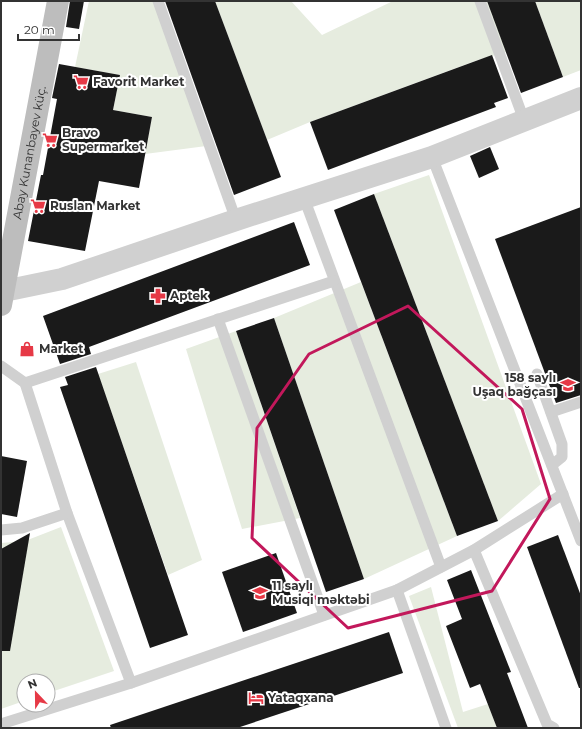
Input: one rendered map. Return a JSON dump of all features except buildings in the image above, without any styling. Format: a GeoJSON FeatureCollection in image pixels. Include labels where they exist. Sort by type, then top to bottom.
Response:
{"type":"FeatureCollection","features":[{"type":"Feature","properties":{"kind":"street","name":"Abay Kunanbayev küç."},"geometry":{"type":"LineString","coordinates":[[2,298],[5,263],[58,1]]}},
{"type":"Feature","properties":{"kind":"street"},"geometry":{"type":"LineString","coordinates":[[2,298],[236,220],[432,157],[581,98]]}},
{"type":"Feature","properties":{"kind":"lane"},"geometry":{"type":"LineString","coordinates":[[158,1],[236,220]]}},
{"type":"Feature","properties":{"kind":"lane"},"geometry":{"type":"LineString","coordinates":[[480,1],[524,120]]}},
{"type":"Feature","properties":{"kind":"lane"},"geometry":{"type":"LineString","coordinates":[[432,157],[581,541]]}},
{"type":"Feature","properties":{"kind":"lane"},"geometry":{"type":"LineString","coordinates":[[304,198],[441,567]]}},
{"type":"Feature","properties":{"kind":"lane"},"geometry":{"type":"LineString","coordinates":[[25,383],[334,281]]}},
{"type":"Feature","properties":{"kind":"lane"},"geometry":{"type":"LineString","coordinates":[[218,319],[324,615]]}},
{"type":"Feature","properties":{"kind":"lane"},"geometry":{"type":"LineString","coordinates":[[1,366],[25,383],[67,513],[131,683]]}},
{"type":"Feature","properties":{"kind":"lane"},"geometry":{"type":"LineString","coordinates":[[537,374],[552,412],[562,444],[562,456],[552,465]]}},
{"type":"Feature","properties":{"kind":"lane"},"geometry":{"type":"LineString","coordinates":[[552,412],[581,402]]}},
{"type":"Feature","properties":{"kind":"lane"},"geometry":{"type":"LineString","coordinates":[[1,724],[131,683],[397,590],[474,550],[563,494]]}},
{"type":"Feature","properties":{"kind":"lane"},"geometry":{"type":"LineString","coordinates":[[1,530],[22,528],[67,513]]}},
{"type":"Feature","properties":{"kind":"lane"},"geometry":{"type":"LineString","coordinates":[[474,550],[547,724],[554,728]]}},
{"type":"Feature","properties":{"kind":"lane"},"geometry":{"type":"LineString","coordinates":[[397,590],[446,728]]}},
{"type":"Feature","properties":{"kind":"highlighted area"},"geometry":{"type":"Polygon","coordinates":[[[408,306],[522,409],[550,499],[492,591],[348,628],[252,538],[257,428],[309,354],[408,306]]]}},
{"type":"Feature","properties":{"kind":"shaded area"},"geometry":{"type":"Polygon","coordinates":[[[89,1],[160,1],[214,145],[145,154],[152,117],[113,110],[120,75],[75,67],[89,1]]]}},
{"type":"Feature","properties":{"kind":"shaded area"},"geometry":{"type":"Polygon","coordinates":[[[215,1],[291,1],[322,35],[393,1],[487,1],[506,52],[478,60],[310,122],[267,140],[215,1]]]}},
{"type":"Feature","properties":{"kind":"shaded area"},"geometry":{"type":"Polygon","coordinates":[[[535,1],[581,1],[581,70],[563,77],[535,1]]]}},
{"type":"Feature","properties":{"kind":"shaded area"},"geometry":{"type":"Polygon","coordinates":[[[429,175],[541,484],[498,521],[374,194],[429,175]]]}},
{"type":"Feature","properties":{"kind":"shaded area"},"geometry":{"type":"Polygon","coordinates":[[[361,282],[457,536],[364,579],[274,318],[361,282]]]}},
{"type":"Feature","properties":{"kind":"shaded area"},"geometry":{"type":"Polygon","coordinates":[[[236,331],[300,518],[242,529],[186,349],[236,331]]]}},
{"type":"Feature","properties":{"kind":"shaded area"},"geometry":{"type":"Polygon","coordinates":[[[136,362],[202,560],[168,575],[98,374],[136,362]]]}},
{"type":"Feature","properties":{"kind":"shaded area"},"geometry":{"type":"Polygon","coordinates":[[[61,527],[114,671],[56,690],[56,673],[16,673],[16,704],[1,709],[1,543],[25,541],[61,527]]]}},
{"type":"Feature","properties":{"kind":"shaded area"},"geometry":{"type":"Polygon","coordinates":[[[431,587],[463,712],[488,704],[497,728],[458,728],[409,596],[431,587]]]}},
{"type":"Feature","properties":{"kind":"place","name":"Favorit Market"},"geometry":{"type":"Point","coordinates":[81,82]}},
{"type":"Feature","properties":{"kind":"place","name":"Bravo Supermarket"},"geometry":{"type":"Point","coordinates":[50,140]}},
{"type":"Feature","properties":{"kind":"place","name":"Ruslan Market"},"geometry":{"type":"Point","coordinates":[38,206]}},
{"type":"Feature","properties":{"kind":"place","name":"Aptek"},"geometry":{"type":"Point","coordinates":[158,296]}},
{"type":"Feature","properties":{"kind":"place","name":"Market"},"geometry":{"type":"Point","coordinates":[27,349]}},
{"type":"Feature","properties":{"kind":"place","name":"158 saylı Uşaq bağçası"},"geometry":{"type":"Point","coordinates":[568,385]}},
{"type":"Feature","properties":{"kind":"place","name":"11 saylı Musiqi məktəbi"},"geometry":{"type":"Point","coordinates":[260,593]}},
{"type":"Feature","properties":{"kind":"place","name":"Yataqxana"},"geometry":{"type":"Point","coordinates":[256,698]}}]}
